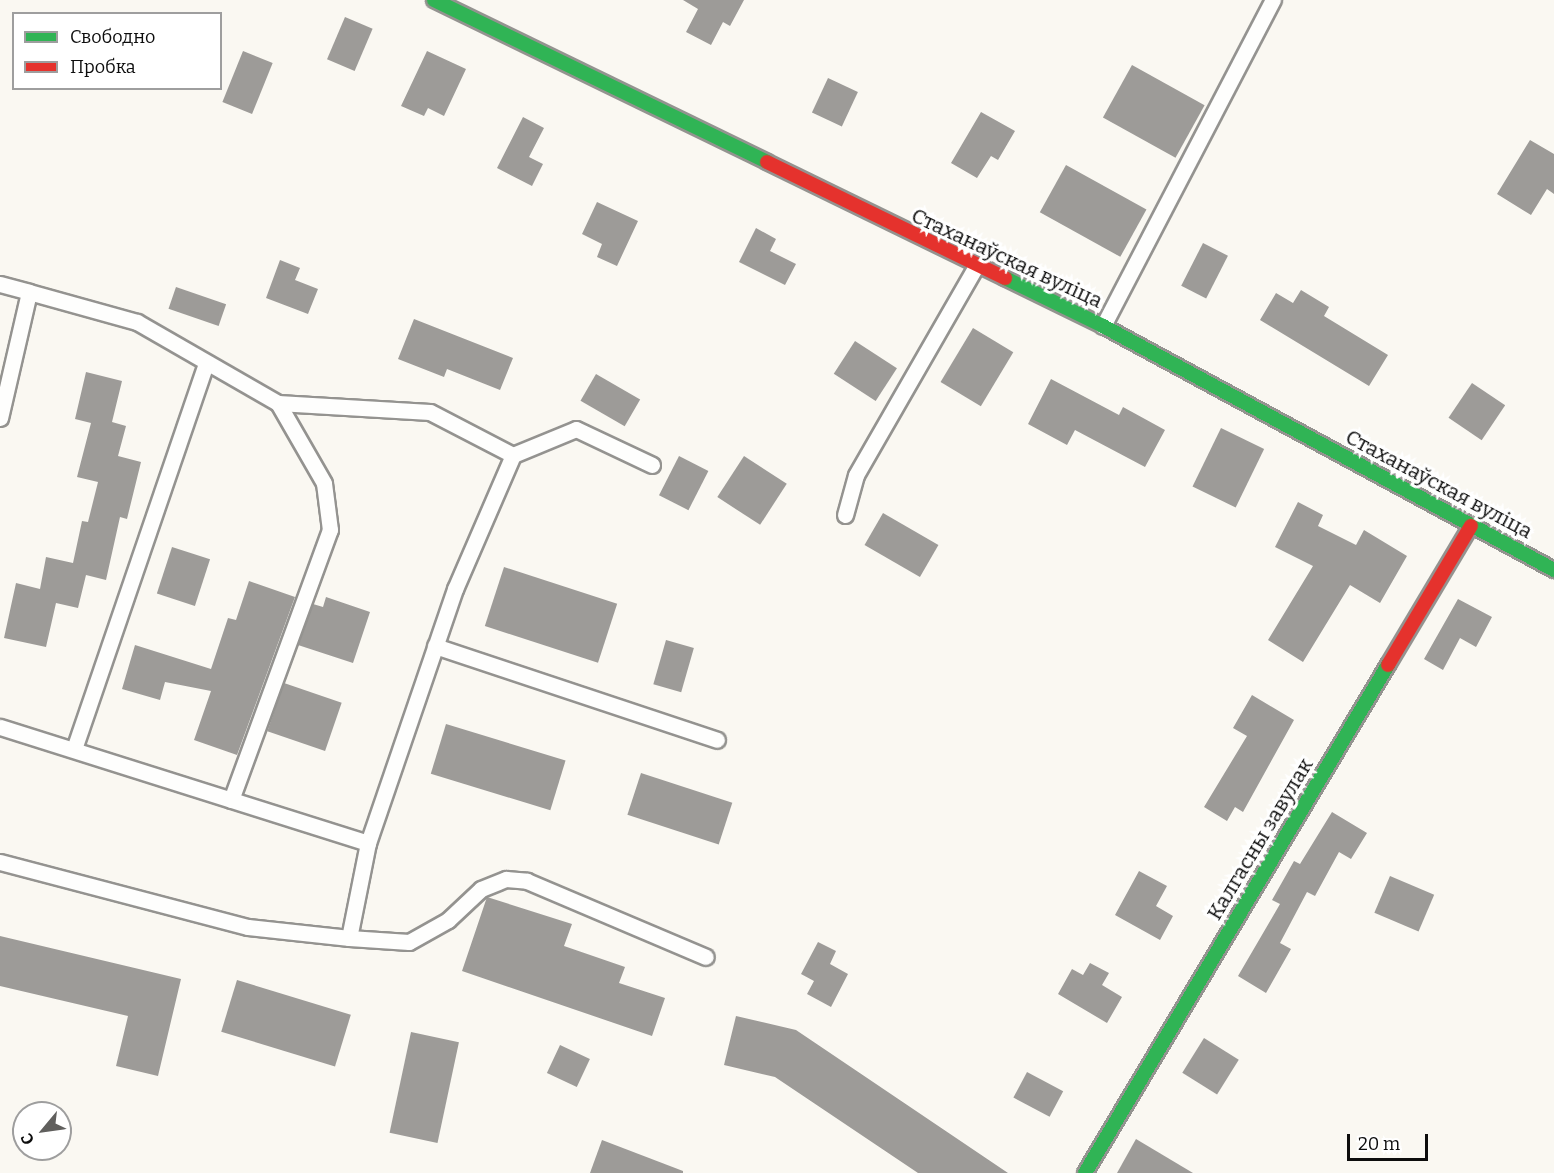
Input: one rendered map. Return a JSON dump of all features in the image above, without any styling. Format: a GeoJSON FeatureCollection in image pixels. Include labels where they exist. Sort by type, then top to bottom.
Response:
{"type":"FeatureCollection","features":[{"type":"Feature","properties":{"kind":"street","name":"Стаханаўская вуліца"},"geometry":{"type":"LineString","coordinates":[[434,0],[975,268],[1103,327],[1554,570]]}},
{"type":"Feature","properties":{"kind":"street","name":"Калгасны завулак"},"geometry":{"type":"LineString","coordinates":[[1085,1173],[1471,526]]}},
{"type":"Feature","properties":{"kind":"lane"},"geometry":{"type":"LineString","coordinates":[[1103,327],[1273,0]]}},
{"type":"Feature","properties":{"kind":"lane"},"geometry":{"type":"LineString","coordinates":[[845,515],[856,475],[975,268]]}},
{"type":"Feature","properties":{"kind":"lane"},"geometry":{"type":"LineString","coordinates":[[0,284],[137,322],[278,403],[430,412],[513,455]]}},
{"type":"Feature","properties":{"kind":"lane"},"geometry":{"type":"LineString","coordinates":[[0,418],[29,292]]}},
{"type":"Feature","properties":{"kind":"lane"},"geometry":{"type":"LineString","coordinates":[[74,749],[206,363]]}},
{"type":"Feature","properties":{"kind":"lane"},"geometry":{"type":"LineString","coordinates":[[231,800],[330,530],[324,483],[278,403]]}},
{"type":"Feature","properties":{"kind":"lane"},"geometry":{"type":"LineString","coordinates":[[349,938],[368,843],[435,646],[513,455],[576,429],[652,465]]}},
{"type":"Feature","properties":{"kind":"lane"},"geometry":{"type":"LineString","coordinates":[[435,646],[717,740]]}},
{"type":"Feature","properties":{"kind":"lane"},"geometry":{"type":"LineString","coordinates":[[0,727],[368,843]]}},
{"type":"Feature","properties":{"kind":"lane"},"geometry":{"type":"LineString","coordinates":[[0,862],[248,927],[409,942],[448,920],[482,889],[506,879],[527,881],[706,957]]}},
{"type":"Feature","properties":{"kind":"building"},"geometry":{"type":"Polygon","coordinates":[[[683,0],[744,0],[730,26],[723,22],[711,45],[686,32],[698,9],[683,0]]]}},
{"type":"Feature","properties":{"kind":"building"},"geometry":{"type":"Polygon","coordinates":[[[345,17],[373,29],[355,71],[327,59],[345,17]]]}},
{"type":"Feature","properties":{"kind":"building"},"geometry":{"type":"Polygon","coordinates":[[[243,51],[273,63],[252,114],[222,102],[243,51]]]}},
{"type":"Feature","properties":{"kind":"building"},"geometry":{"type":"Polygon","coordinates":[[[427,51],[466,69],[444,116],[428,108],[424,116],[401,106],[427,51]]]}},
{"type":"Feature","properties":{"kind":"building"},"geometry":{"type":"Polygon","coordinates":[[[1132,65],[1205,105],[1176,158],[1103,117],[1132,65]]]}},
{"type":"Feature","properties":{"kind":"building"},"geometry":{"type":"Polygon","coordinates":[[[828,78],[858,92],[842,126],[812,112],[828,78]]]}},
{"type":"Feature","properties":{"kind":"building"},"geometry":{"type":"Polygon","coordinates":[[[981,112],[1015,131],[998,160],[991,156],[977,178],[951,163],[981,112]]]}},
{"type":"Feature","properties":{"kind":"building"},"geometry":{"type":"Polygon","coordinates":[[[523,117],[544,128],[529,157],[543,164],[532,186],[497,168],[523,117]]]}},
{"type":"Feature","properties":{"kind":"building"},"geometry":{"type":"Polygon","coordinates":[[[1530,140],[1554,154],[1554,194],[1547,189],[1531,215],[1497,194],[1530,140]]]}},
{"type":"Feature","properties":{"kind":"building"},"geometry":{"type":"Polygon","coordinates":[[[1066,165],[1146,210],[1120,257],[1040,212],[1066,165]]]}},
{"type":"Feature","properties":{"kind":"building"},"geometry":{"type":"Polygon","coordinates":[[[597,202],[638,221],[617,266],[597,257],[602,244],[582,234],[597,202]]]}},
{"type":"Feature","properties":{"kind":"building"},"geometry":{"type":"Polygon","coordinates":[[[756,228],[776,239],[770,251],[796,264],[785,285],[739,262],[756,228]]]}},
{"type":"Feature","properties":{"kind":"building"},"geometry":{"type":"Polygon","coordinates":[[[1203,243],[1228,256],[1206,298],[1181,286],[1203,243]]]}},
{"type":"Feature","properties":{"kind":"building"},"geometry":{"type":"Polygon","coordinates":[[[280,260],[300,268],[295,280],[318,289],[308,314],[266,298],[280,260]]]}},
{"type":"Feature","properties":{"kind":"building"},"geometry":{"type":"Polygon","coordinates":[[[176,287],[226,304],[219,326],[169,309],[176,287]]]}},
{"type":"Feature","properties":{"kind":"building"},"geometry":{"type":"Polygon","coordinates":[[[1301,290],[1329,307],[1324,316],[1388,355],[1369,386],[1260,320],[1276,293],[1293,303],[1301,290]]]}},
{"type":"Feature","properties":{"kind":"building"},"geometry":{"type":"Polygon","coordinates":[[[414,319],[513,358],[500,390],[447,369],[444,377],[398,359],[414,319]]]}},
{"type":"Feature","properties":{"kind":"building"},"geometry":{"type":"Polygon","coordinates":[[[973,328],[1013,352],[981,406],[941,382],[973,328]]]}},
{"type":"Feature","properties":{"kind":"building"},"geometry":{"type":"Polygon","coordinates":[[[855,341],[897,368],[876,401],[834,374],[855,341]]]}},
{"type":"Feature","properties":{"kind":"building"},"geometry":{"type":"Polygon","coordinates":[[[86,372],[122,381],[112,422],[126,426],[118,456],[141,462],[127,519],[120,517],[106,580],[86,575],[78,608],[56,603],[46,647],[4,638],[16,583],[40,589],[46,557],[73,563],[82,521],[88,522],[98,482],[77,477],[91,423],[75,419],[86,372]]]}},
{"type":"Feature","properties":{"kind":"building"},"geometry":{"type":"Polygon","coordinates":[[[596,374],[640,400],[625,426],[580,401],[596,374]]]}},
{"type":"Feature","properties":{"kind":"building"},"geometry":{"type":"Polygon","coordinates":[[[1051,379],[1119,415],[1123,407],[1165,430],[1145,467],[1075,430],[1067,445],[1028,424],[1051,379]]]}},
{"type":"Feature","properties":{"kind":"building"},"geometry":{"type":"Polygon","coordinates":[[[1472,383],[1505,405],[1482,440],[1449,418],[1472,383]]]}},
{"type":"Feature","properties":{"kind":"building"},"geometry":{"type":"Polygon","coordinates":[[[1221,428],[1264,449],[1236,507],[1193,486],[1221,428]]]}},
{"type":"Feature","properties":{"kind":"building"},"geometry":{"type":"Polygon","coordinates":[[[679,456],[708,471],[688,510],[659,495],[679,456]]]}},
{"type":"Feature","properties":{"kind":"building"},"geometry":{"type":"Polygon","coordinates":[[[744,456],[787,484],[760,525],[717,497],[744,456]]]}},
{"type":"Feature","properties":{"kind":"building"},"geometry":{"type":"Polygon","coordinates":[[[1298,502],[1323,515],[1318,526],[1356,545],[1364,530],[1407,556],[1380,603],[1350,585],[1303,662],[1268,640],[1313,566],[1275,547],[1298,502]]]}},
{"type":"Feature","properties":{"kind":"building"},"geometry":{"type":"Polygon","coordinates":[[[883,513],[938,545],[920,577],[864,545],[883,513]]]}},
{"type":"Feature","properties":{"kind":"building"},"geometry":{"type":"Polygon","coordinates":[[[172,547],[210,559],[195,606],[157,594],[172,547]]]}},
{"type":"Feature","properties":{"kind":"building"},"geometry":{"type":"Polygon","coordinates":[[[504,567],[617,604],[598,663],[485,626],[504,567]]]}},
{"type":"Feature","properties":{"kind":"building"},"geometry":{"type":"Polygon","coordinates":[[[249,581],[295,597],[237,755],[194,740],[211,691],[165,682],[160,700],[122,689],[135,645],[211,669],[228,618],[236,620],[249,581]]]}},
{"type":"Feature","properties":{"kind":"building"},"geometry":{"type":"Polygon","coordinates":[[[326,597],[370,612],[353,663],[298,645],[313,604],[323,607],[326,597]]]}},
{"type":"Feature","properties":{"kind":"building"},"geometry":{"type":"Polygon","coordinates":[[[1458,599],[1492,617],[1476,647],[1460,638],[1443,670],[1424,659],[1458,599]]]}},
{"type":"Feature","properties":{"kind":"building"},"geometry":{"type":"Polygon","coordinates":[[[666,640],[694,648],[681,692],[653,684],[666,640]]]}},
{"type":"Feature","properties":{"kind":"building"},"geometry":{"type":"Polygon","coordinates":[[[284,683],[342,703],[325,751],[267,731],[284,683]]]}},
{"type":"Feature","properties":{"kind":"building"},"geometry":{"type":"Polygon","coordinates":[[[1252,695],[1294,720],[1243,812],[1235,807],[1227,821],[1204,807],[1247,736],[1233,728],[1252,695]]]}},
{"type":"Feature","properties":{"kind":"building"},"geometry":{"type":"Polygon","coordinates":[[[446,724],[566,761],[550,810],[431,774],[446,724]]]}},
{"type":"Feature","properties":{"kind":"building"},"geometry":{"type":"Polygon","coordinates":[[[641,773],[732,803],[719,845],[627,815],[641,773]]]}},
{"type":"Feature","properties":{"kind":"building"},"geometry":{"type":"Polygon","coordinates":[[[1332,812],[1367,833],[1351,859],[1339,852],[1315,896],[1307,892],[1280,943],[1291,949],[1266,993],[1238,976],[1280,904],[1272,900],[1294,861],[1300,864],[1332,812]]]}},
{"type":"Feature","properties":{"kind":"building"},"geometry":{"type":"Polygon","coordinates":[[[1139,871],[1167,886],[1156,906],[1173,916],[1160,940],[1115,915],[1139,871]]]}},
{"type":"Feature","properties":{"kind":"building"},"geometry":{"type":"Polygon","coordinates":[[[1390,876],[1434,895],[1419,932],[1374,913],[1390,876]]]}},
{"type":"Feature","properties":{"kind":"building"},"geometry":{"type":"Polygon","coordinates":[[[487,897],[572,924],[564,946],[625,967],[619,983],[665,998],[652,1036],[462,971],[487,897]]]}},
{"type":"Feature","properties":{"kind":"building"},"geometry":{"type":"Polygon","coordinates":[[[0,936],[181,979],[158,1076],[116,1066],[128,1016],[0,986],[0,936]]]}},
{"type":"Feature","properties":{"kind":"building"},"geometry":{"type":"Polygon","coordinates":[[[818,942],[836,951],[830,964],[848,974],[831,1007],[807,994],[814,981],[801,974],[818,942]]]}},
{"type":"Feature","properties":{"kind":"building"},"geometry":{"type":"Polygon","coordinates":[[[1090,963],[1109,973],[1102,985],[1122,997],[1107,1023],[1058,994],[1072,969],[1083,975],[1090,963]]]}},
{"type":"Feature","properties":{"kind":"building"},"geometry":{"type":"Polygon","coordinates":[[[237,980],[351,1015],[335,1066],[221,1032],[237,980]]]}},
{"type":"Feature","properties":{"kind":"building"},"geometry":{"type":"Polygon","coordinates":[[[736,1016],[796,1030],[1008,1173],[918,1173],[775,1077],[724,1065],[736,1016]]]}},
{"type":"Feature","properties":{"kind":"building"},"geometry":{"type":"Polygon","coordinates":[[[411,1032],[459,1042],[438,1143],[390,1133],[411,1032]]]}},
{"type":"Feature","properties":{"kind":"building"},"geometry":{"type":"Polygon","coordinates":[[[1204,1038],[1239,1060],[1217,1094],[1182,1073],[1204,1038]]]}},
{"type":"Feature","properties":{"kind":"building"},"geometry":{"type":"Polygon","coordinates":[[[560,1045],[590,1059],[577,1087],[547,1073],[560,1045]]]}},
{"type":"Feature","properties":{"kind":"building"},"geometry":{"type":"Polygon","coordinates":[[[1027,1072],[1063,1091],[1050,1117],[1013,1098],[1027,1072]]]}},
{"type":"Feature","properties":{"kind":"building"},"geometry":{"type":"Polygon","coordinates":[[[1136,1139],[1193,1173],[1117,1173],[1136,1139]]]}},
{"type":"Feature","properties":{"kind":"building"},"geometry":{"type":"Polygon","coordinates":[[[602,1140],[683,1171],[683,1173],[590,1173],[602,1140]]]}},
{"type":"Feature","properties":{"kind":"traffic: fast"},"geometry":{"type":"LineString","coordinates":[[434,0],[767,162]]}},
{"type":"Feature","properties":{"kind":"traffic: fast"},"geometry":{"type":"LineString","coordinates":[[1005,278],[1103,326],[1554,570]]}},
{"type":"Feature","properties":{"kind":"traffic: fast"},"geometry":{"type":"LineString","coordinates":[[1085,1173],[1388,665]]}},
{"type":"Feature","properties":{"kind":"traffic: jam"},"geometry":{"type":"LineString","coordinates":[[767,162],[1005,278]]}},
{"type":"Feature","properties":{"kind":"traffic: jam"},"geometry":{"type":"LineString","coordinates":[[1388,665],[1471,526]]}}]}
